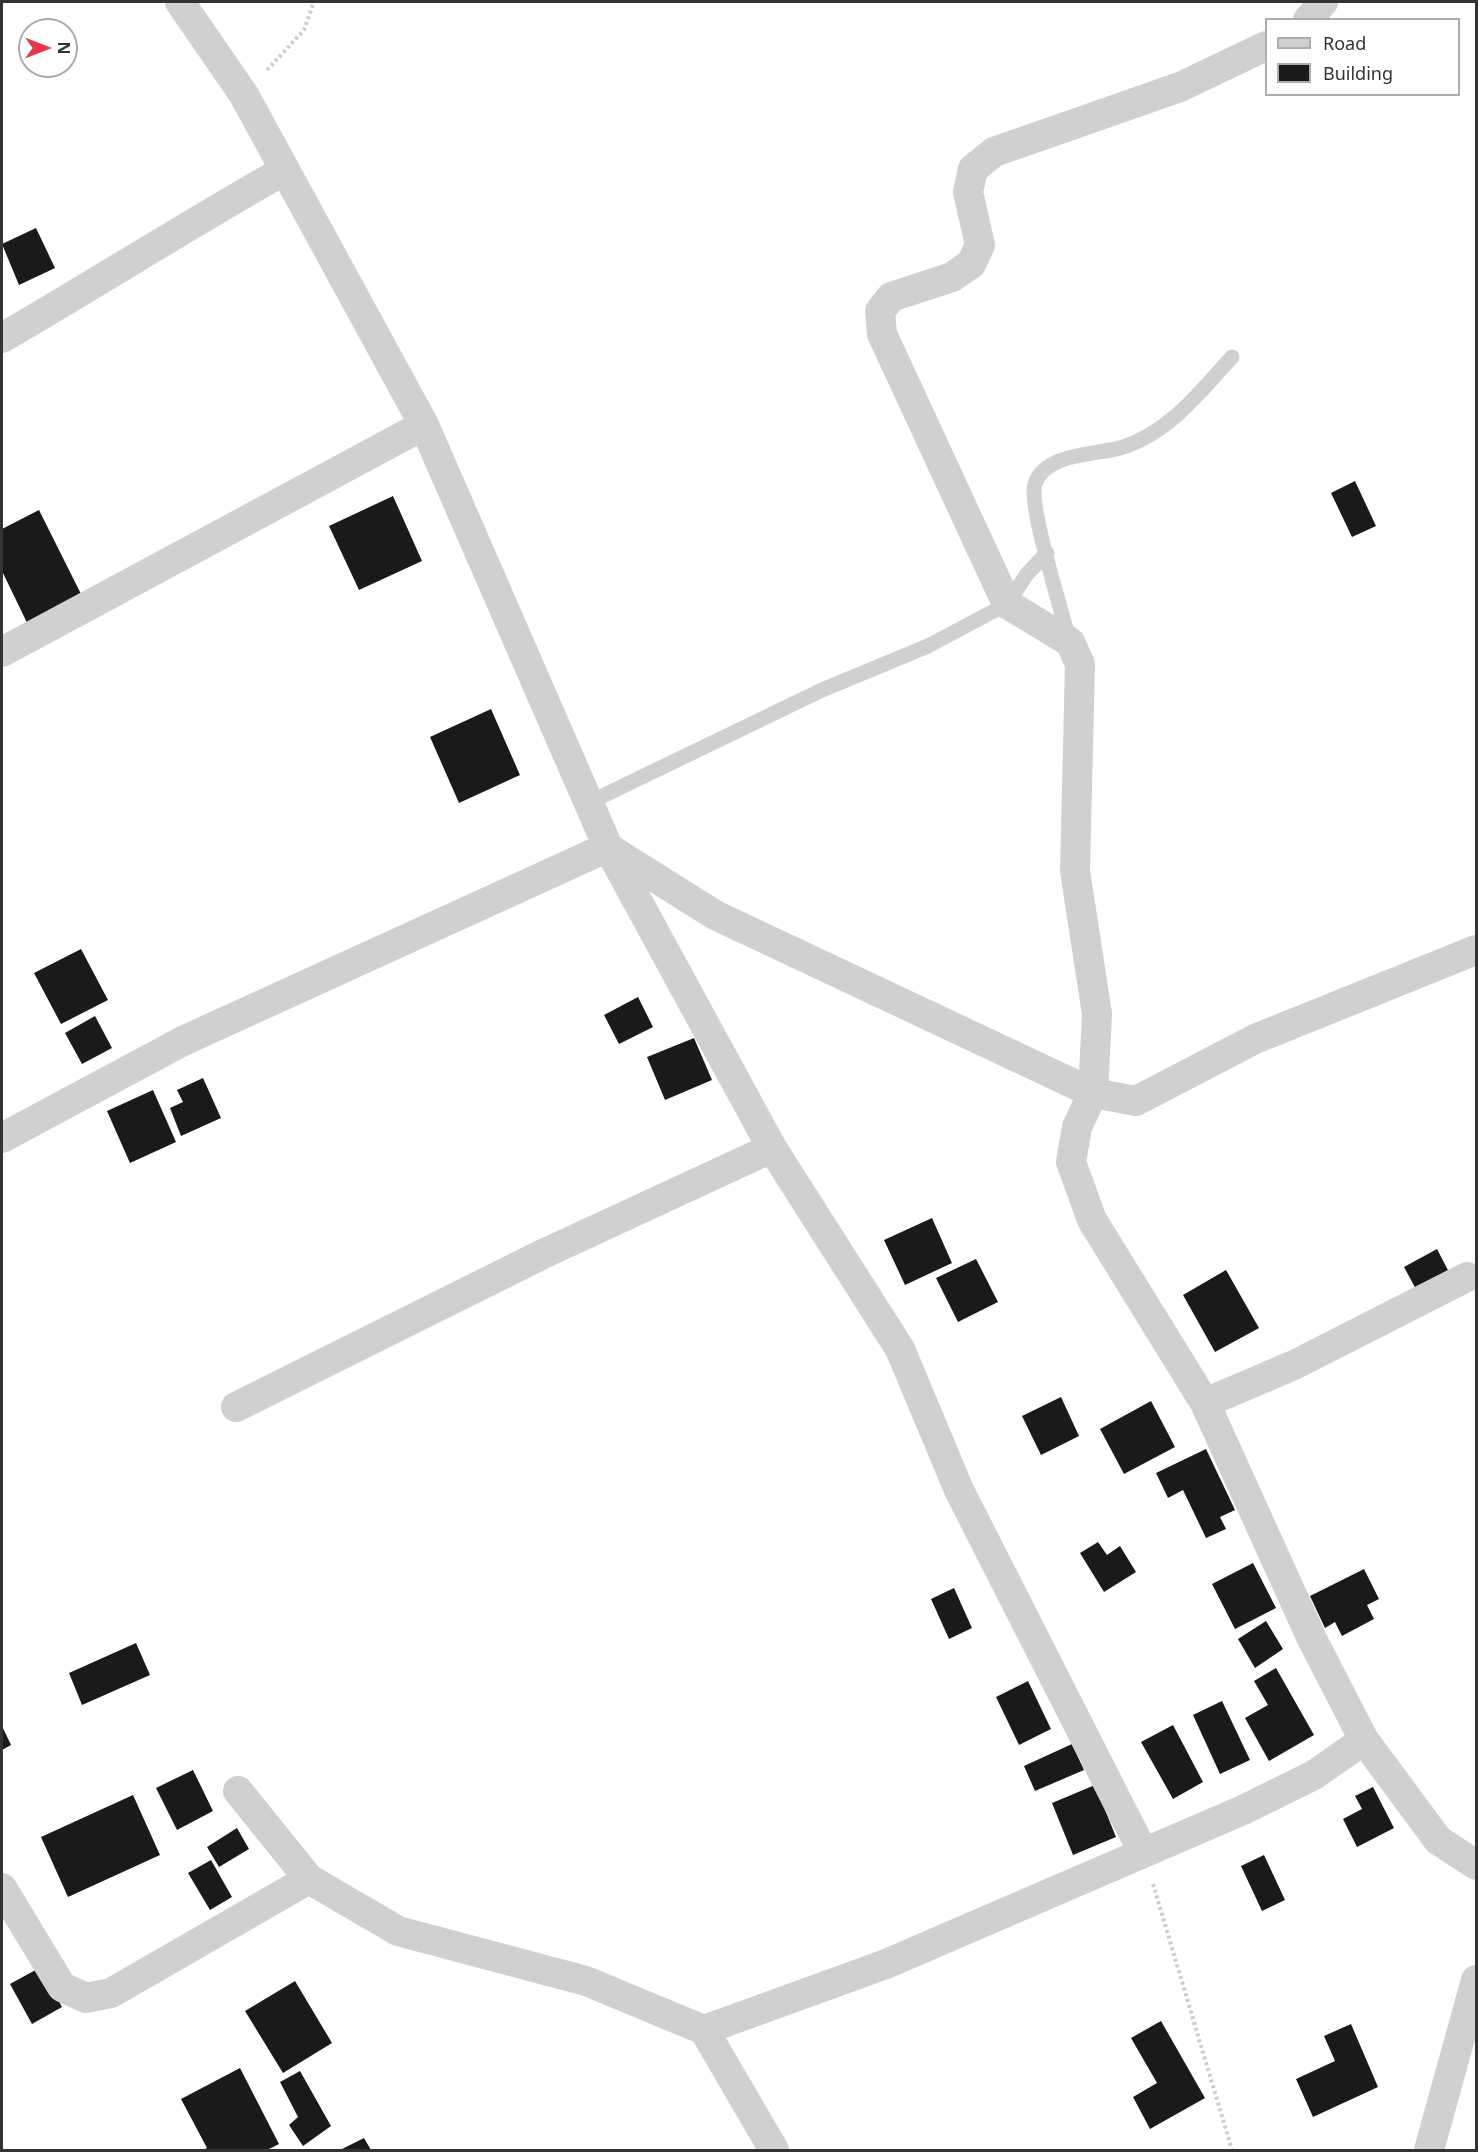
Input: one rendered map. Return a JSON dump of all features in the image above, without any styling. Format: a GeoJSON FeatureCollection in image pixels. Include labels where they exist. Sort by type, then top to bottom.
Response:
{"type":"FeatureCollection","features":[{"type":"Feature","properties":{"kind":"street"},"geometry":{"type":"LineString","coordinates":[[180,2],[244,95],[424,425],[608,847],[772,1148],[900,1349],[959,1490],[1143,1852]]}},
{"type":"Feature","properties":{"kind":"street"},"geometry":{"type":"LineString","coordinates":[[1310,18],[1323,2]]}},
{"type":"Feature","properties":{"kind":"street"},"geometry":{"type":"LineString","coordinates":[[1265,46],[1180,87],[993,153],[974,169],[968,192],[980,245],[971,264],[952,277],[891,297],[880,311],[882,334],[1007,604],[1070,642],[1080,664],[1075,871],[1097,1014],[1093,1094],[1077,1127],[1071,1162],[1092,1220],[1204,1402],[1312,1639],[1364,1740],[1438,1840],[1476,1865]]}},
{"type":"Feature","properties":{"kind":"street"},"geometry":{"type":"LineString","coordinates":[[2,338],[285,170]]}},
{"type":"Feature","properties":{"kind":"street"},"geometry":{"type":"LineString","coordinates":[[2,652],[424,425]]}},
{"type":"Feature","properties":{"kind":"street"},"geometry":{"type":"LineString","coordinates":[[608,847],[715,915],[1093,1094],[1136,1101],[1255,1039],[1387,988],[1476,950]]}},
{"type":"Feature","properties":{"kind":"street"},"geometry":{"type":"LineString","coordinates":[[2,1138],[183,1041],[608,847]]}},
{"type":"Feature","properties":{"kind":"street"},"geometry":{"type":"LineString","coordinates":[[236,1407],[543,1254],[772,1148]]}},
{"type":"Feature","properties":{"kind":"street"},"geometry":{"type":"LineString","coordinates":[[1204,1402],[1305,1360],[1467,1277]]}},
{"type":"Feature","properties":{"kind":"street"},"geometry":{"type":"LineString","coordinates":[[704,2030],[886,1964],[1243,1810],[1314,1775],[1364,1740]]}},
{"type":"Feature","properties":{"kind":"street"},"geometry":{"type":"LineString","coordinates":[[238,1791],[309,1879],[398,1932],[586,1981],[704,2030],[774,2151]]}},
{"type":"Feature","properties":{"kind":"street"},"geometry":{"type":"LineString","coordinates":[[2,1888],[62,1987],[86,1998],[111,1993],[309,1879]]}},
{"type":"Feature","properties":{"kind":"street"},"geometry":{"type":"LineString","coordinates":[[1429,2151],[1476,1980]]}},
{"type":"Feature","properties":{"kind":"lane"},"geometry":{"type":"LineString","coordinates":[[1070,642],[1036,518],[1035,484],[1044,470],[1064,459],[1118,449],[1144,440],[1175,418],[1232,357]]}},
{"type":"Feature","properties":{"kind":"lane"},"geometry":{"type":"LineString","coordinates":[[588,803],[822,690],[927,646],[1007,604],[1027,574],[1047,553]]}},
{"type":"Feature","properties":{"kind":"path"},"geometry":{"type":"LineString","coordinates":[[244,95],[304,30],[314,2]]}},
{"type":"Feature","properties":{"kind":"path"},"geometry":{"type":"LineString","coordinates":[[1143,1852],[1232,2151]]}},
{"type":"Feature","properties":{"kind":"building"},"geometry":{"type":"Polygon","coordinates":[[[36,228],[55,268],[19,285],[2,244],[36,228]]]}},
{"type":"Feature","properties":{"kind":"building"},"geometry":{"type":"Polygon","coordinates":[[[1355,481],[1376,526],[1352,537],[1331,493],[1355,481]]]}},
{"type":"Feature","properties":{"kind":"building"},"geometry":{"type":"Polygon","coordinates":[[[393,496],[422,561],[359,590],[329,526],[393,496]]]}},
{"type":"Feature","properties":{"kind":"building"},"geometry":{"type":"Polygon","coordinates":[[[39,510],[86,604],[31,631],[2,571],[2,529],[39,510]]]}},
{"type":"Feature","properties":{"kind":"building"},"geometry":{"type":"Polygon","coordinates":[[[491,709],[520,775],[459,803],[430,737],[491,709]]]}},
{"type":"Feature","properties":{"kind":"building"},"geometry":{"type":"Polygon","coordinates":[[[81,949],[108,1000],[61,1024],[34,973],[81,949]]]}},
{"type":"Feature","properties":{"kind":"building"},"geometry":{"type":"Polygon","coordinates":[[[638,997],[653,1027],[619,1044],[604,1015],[638,997]]]}},
{"type":"Feature","properties":{"kind":"building"},"geometry":{"type":"Polygon","coordinates":[[[95,1016],[112,1048],[82,1064],[65,1033],[95,1016]]]}},
{"type":"Feature","properties":{"kind":"building"},"geometry":{"type":"Polygon","coordinates":[[[694,1038],[712,1080],[665,1100],[647,1057],[694,1038]]]}},
{"type":"Feature","properties":{"kind":"building"},"geometry":{"type":"Polygon","coordinates":[[[203,1078],[221,1118],[181,1136],[170,1108],[183,1102],[177,1090],[203,1078]]]}},
{"type":"Feature","properties":{"kind":"building"},"geometry":{"type":"Polygon","coordinates":[[[153,1090],[176,1142],[130,1163],[107,1111],[153,1090]]]}},
{"type":"Feature","properties":{"kind":"building"},"geometry":{"type":"Polygon","coordinates":[[[932,1218],[952,1263],[905,1285],[884,1240],[932,1218]]]}},
{"type":"Feature","properties":{"kind":"building"},"geometry":{"type":"Polygon","coordinates":[[[1437,1249],[1451,1276],[1418,1293],[1404,1267],[1437,1249]]]}},
{"type":"Feature","properties":{"kind":"building"},"geometry":{"type":"Polygon","coordinates":[[[976,1259],[998,1302],[958,1322],[936,1278],[976,1259]]]}},
{"type":"Feature","properties":{"kind":"building"},"geometry":{"type":"Polygon","coordinates":[[[1226,1270],[1259,1328],[1215,1352],[1183,1295],[1226,1270]]]}},
{"type":"Feature","properties":{"kind":"building"},"geometry":{"type":"Polygon","coordinates":[[[1061,1397],[1079,1436],[1041,1455],[1022,1416],[1061,1397]]]}},
{"type":"Feature","properties":{"kind":"building"},"geometry":{"type":"Polygon","coordinates":[[[1151,1401],[1175,1447],[1124,1474],[1100,1429],[1151,1401]]]}},
{"type":"Feature","properties":{"kind":"building"},"geometry":{"type":"Polygon","coordinates":[[[1206,1449],[1235,1510],[1220,1517],[1226,1529],[1206,1538],[1183,1490],[1168,1498],[1156,1473],[1206,1449]]]}},
{"type":"Feature","properties":{"kind":"building"},"geometry":{"type":"Polygon","coordinates":[[[1098,1542],[1107,1555],[1120,1546],[1136,1572],[1104,1592],[1080,1553],[1098,1542]]]}},
{"type":"Feature","properties":{"kind":"building"},"geometry":{"type":"Polygon","coordinates":[[[1253,1563],[1276,1608],[1235,1629],[1212,1584],[1253,1563]]]}},
{"type":"Feature","properties":{"kind":"building"},"geometry":{"type":"Polygon","coordinates":[[[1364,1569],[1379,1599],[1367,1605],[1374,1619],[1342,1636],[1335,1622],[1325,1628],[1310,1596],[1364,1569]]]}},
{"type":"Feature","properties":{"kind":"building"},"geometry":{"type":"Polygon","coordinates":[[[954,1588],[972,1628],[949,1639],[931,1599],[954,1588]]]}},
{"type":"Feature","properties":{"kind":"building"},"geometry":{"type":"Polygon","coordinates":[[[1266,1621],[1283,1649],[1255,1668],[1238,1639],[1266,1621]]]}},
{"type":"Feature","properties":{"kind":"building"},"geometry":{"type":"Polygon","coordinates":[[[136,1643],[150,1675],[82,1705],[69,1673],[136,1643]]]}},
{"type":"Feature","properties":{"kind":"building"},"geometry":{"type":"Polygon","coordinates":[[[1276,1668],[1314,1735],[1269,1761],[1245,1718],[1268,1705],[1254,1681],[1276,1668]]]}},
{"type":"Feature","properties":{"kind":"building"},"geometry":{"type":"Polygon","coordinates":[[[1028,1681],[1051,1729],[1019,1745],[996,1697],[1028,1681]]]}},
{"type":"Feature","properties":{"kind":"building"},"geometry":{"type":"Polygon","coordinates":[[[1222,1701],[1250,1760],[1220,1774],[1193,1715],[1222,1701]]]}},
{"type":"Feature","properties":{"kind":"building"},"geometry":{"type":"Polygon","coordinates":[[[1173,1725],[1203,1782],[1173,1799],[1141,1742],[1173,1725]]]}},
{"type":"Feature","properties":{"kind":"building"},"geometry":{"type":"Polygon","coordinates":[[[2,1726],[11,1745],[2,1750],[2,1726]]]}},
{"type":"Feature","properties":{"kind":"building"},"geometry":{"type":"Polygon","coordinates":[[[1072,1744],[1084,1770],[1035,1791],[1024,1766],[1072,1744]]]}},
{"type":"Feature","properties":{"kind":"building"},"geometry":{"type":"Polygon","coordinates":[[[193,1770],[213,1811],[177,1830],[156,1788],[193,1770]]]}},
{"type":"Feature","properties":{"kind":"building"},"geometry":{"type":"Polygon","coordinates":[[[1095,1785],[1116,1837],[1073,1855],[1052,1803],[1095,1785]]]}},
{"type":"Feature","properties":{"kind":"building"},"geometry":{"type":"Polygon","coordinates":[[[1373,1787],[1394,1828],[1357,1847],[1343,1819],[1362,1809],[1355,1796],[1373,1787]]]}},
{"type":"Feature","properties":{"kind":"building"},"geometry":{"type":"Polygon","coordinates":[[[133,1795],[160,1855],[68,1897],[41,1837],[133,1795]]]}},
{"type":"Feature","properties":{"kind":"building"},"geometry":{"type":"Polygon","coordinates":[[[237,1828],[249,1849],[219,1867],[207,1847],[237,1828]]]}},
{"type":"Feature","properties":{"kind":"building"},"geometry":{"type":"Polygon","coordinates":[[[1264,1855],[1285,1900],[1262,1911],[1241,1866],[1264,1855]]]}},
{"type":"Feature","properties":{"kind":"building"},"geometry":{"type":"Polygon","coordinates":[[[211,1860],[232,1897],[210,1910],[188,1873],[211,1860]]]}},
{"type":"Feature","properties":{"kind":"building"},"geometry":{"type":"Polygon","coordinates":[[[41,1967],[62,2007],[32,2024],[10,1984],[41,1967]]]}},
{"type":"Feature","properties":{"kind":"building"},"geometry":{"type":"Polygon","coordinates":[[[295,1981],[332,2043],[283,2073],[245,2011],[295,1981]]]}},
{"type":"Feature","properties":{"kind":"building"},"geometry":{"type":"Polygon","coordinates":[[[1161,2021],[1205,2098],[1150,2129],[1133,2097],[1157,2083],[1131,2038],[1161,2021]]]}},
{"type":"Feature","properties":{"kind":"building"},"geometry":{"type":"Polygon","coordinates":[[[1351,2024],[1378,2087],[1313,2117],[1296,2079],[1335,2061],[1324,2036],[1351,2024]]]}},
{"type":"Feature","properties":{"kind":"building"},"geometry":{"type":"Polygon","coordinates":[[[240,2068],[279,2144],[267,2150],[203,2150],[207,2148],[181,2099],[240,2068]]]}},
{"type":"Feature","properties":{"kind":"building"},"geometry":{"type":"Polygon","coordinates":[[[300,2071],[331,2126],[303,2146],[289,2125],[298,2117],[280,2082],[300,2071]]]}},
{"type":"Feature","properties":{"kind":"building"},"geometry":{"type":"Polygon","coordinates":[[[364,2138],[371,2150],[340,2150],[364,2138]]]}}]}
